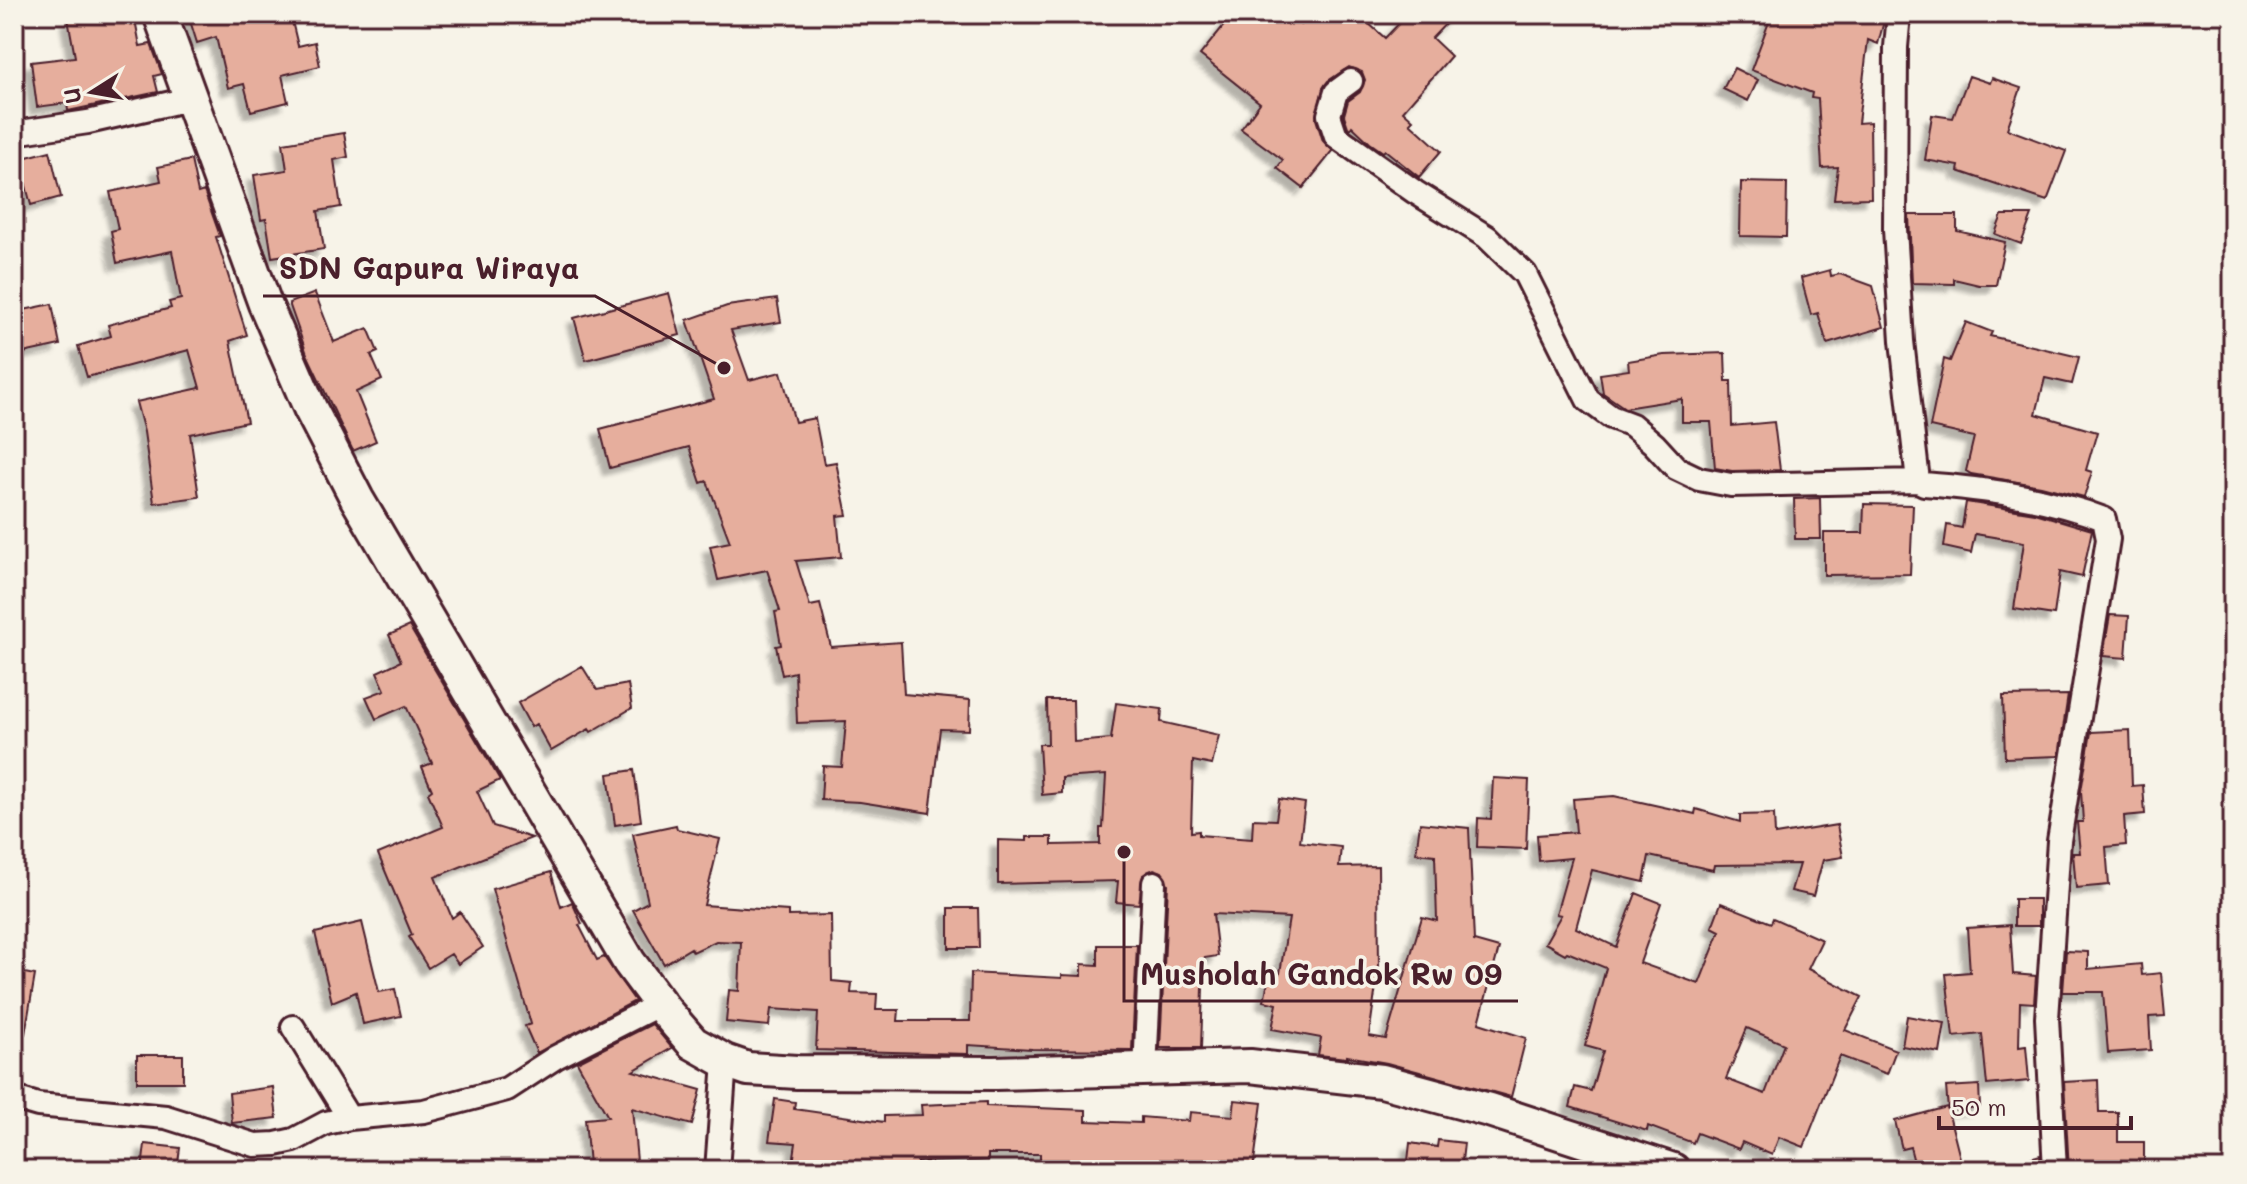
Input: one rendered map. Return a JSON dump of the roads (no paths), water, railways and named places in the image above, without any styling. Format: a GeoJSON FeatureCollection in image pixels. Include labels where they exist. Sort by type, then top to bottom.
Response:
{"type":"FeatureCollection","features":[{"type":"Feature","properties":{"kind":"main road"},"geometry":{"type":"LineString","coordinates":[[160,14],[265,304],[310,408],[350,486],[629,962],[693,1043],[725,1061],[748,1069],[797,1072],[995,1073],[1250,1066],[1382,1081],[1489,1110],[1673,1170]]}},
{"type":"Feature","properties":{"kind":"street"},"geometry":{"type":"LineString","coordinates":[[1899,14],[1895,229],[1902,341],[1918,481]]}},
{"type":"Feature","properties":{"kind":"street"},"geometry":{"type":"LineString","coordinates":[[1351,81],[1336,92],[1329,115],[1336,136],[1415,192],[1487,237],[1525,274],[1588,400],[1611,417],[1632,425],[1676,468],[1699,479],[1731,485],[1918,481],[2023,495],[2104,519],[2108,539],[2059,841],[2047,1018],[2055,1170]]}},
{"type":"Feature","properties":{"kind":"street"},"geometry":{"type":"LineString","coordinates":[[14,133],[88,122],[189,99]]}},
{"type":"Feature","properties":{"kind":"street"},"geometry":{"type":"LineString","coordinates":[[1145,1070],[1154,883]]}},
{"type":"Feature","properties":{"kind":"street"},"geometry":{"type":"LineString","coordinates":[[14,1098],[38,1105],[166,1117],[255,1145],[294,1140],[326,1123],[424,1111],[507,1089],[556,1057],[660,1004]]}},
{"type":"Feature","properties":{"kind":"street"},"geometry":{"type":"LineString","coordinates":[[293,1027],[349,1118]]}},
{"type":"Feature","properties":{"kind":"street"},"geometry":{"type":"LineString","coordinates":[[717,1170],[725,1061]]}},
{"type":"Feature","properties":{"kind":"place","name":"SDN Gapura Wiraya"},"geometry":{"type":"Point","coordinates":[724,368]}},
{"type":"Feature","properties":{"kind":"place","name":"Musholah Gandok Rw 09"},"geometry":{"type":"Point","coordinates":[1124,852]}}]}
